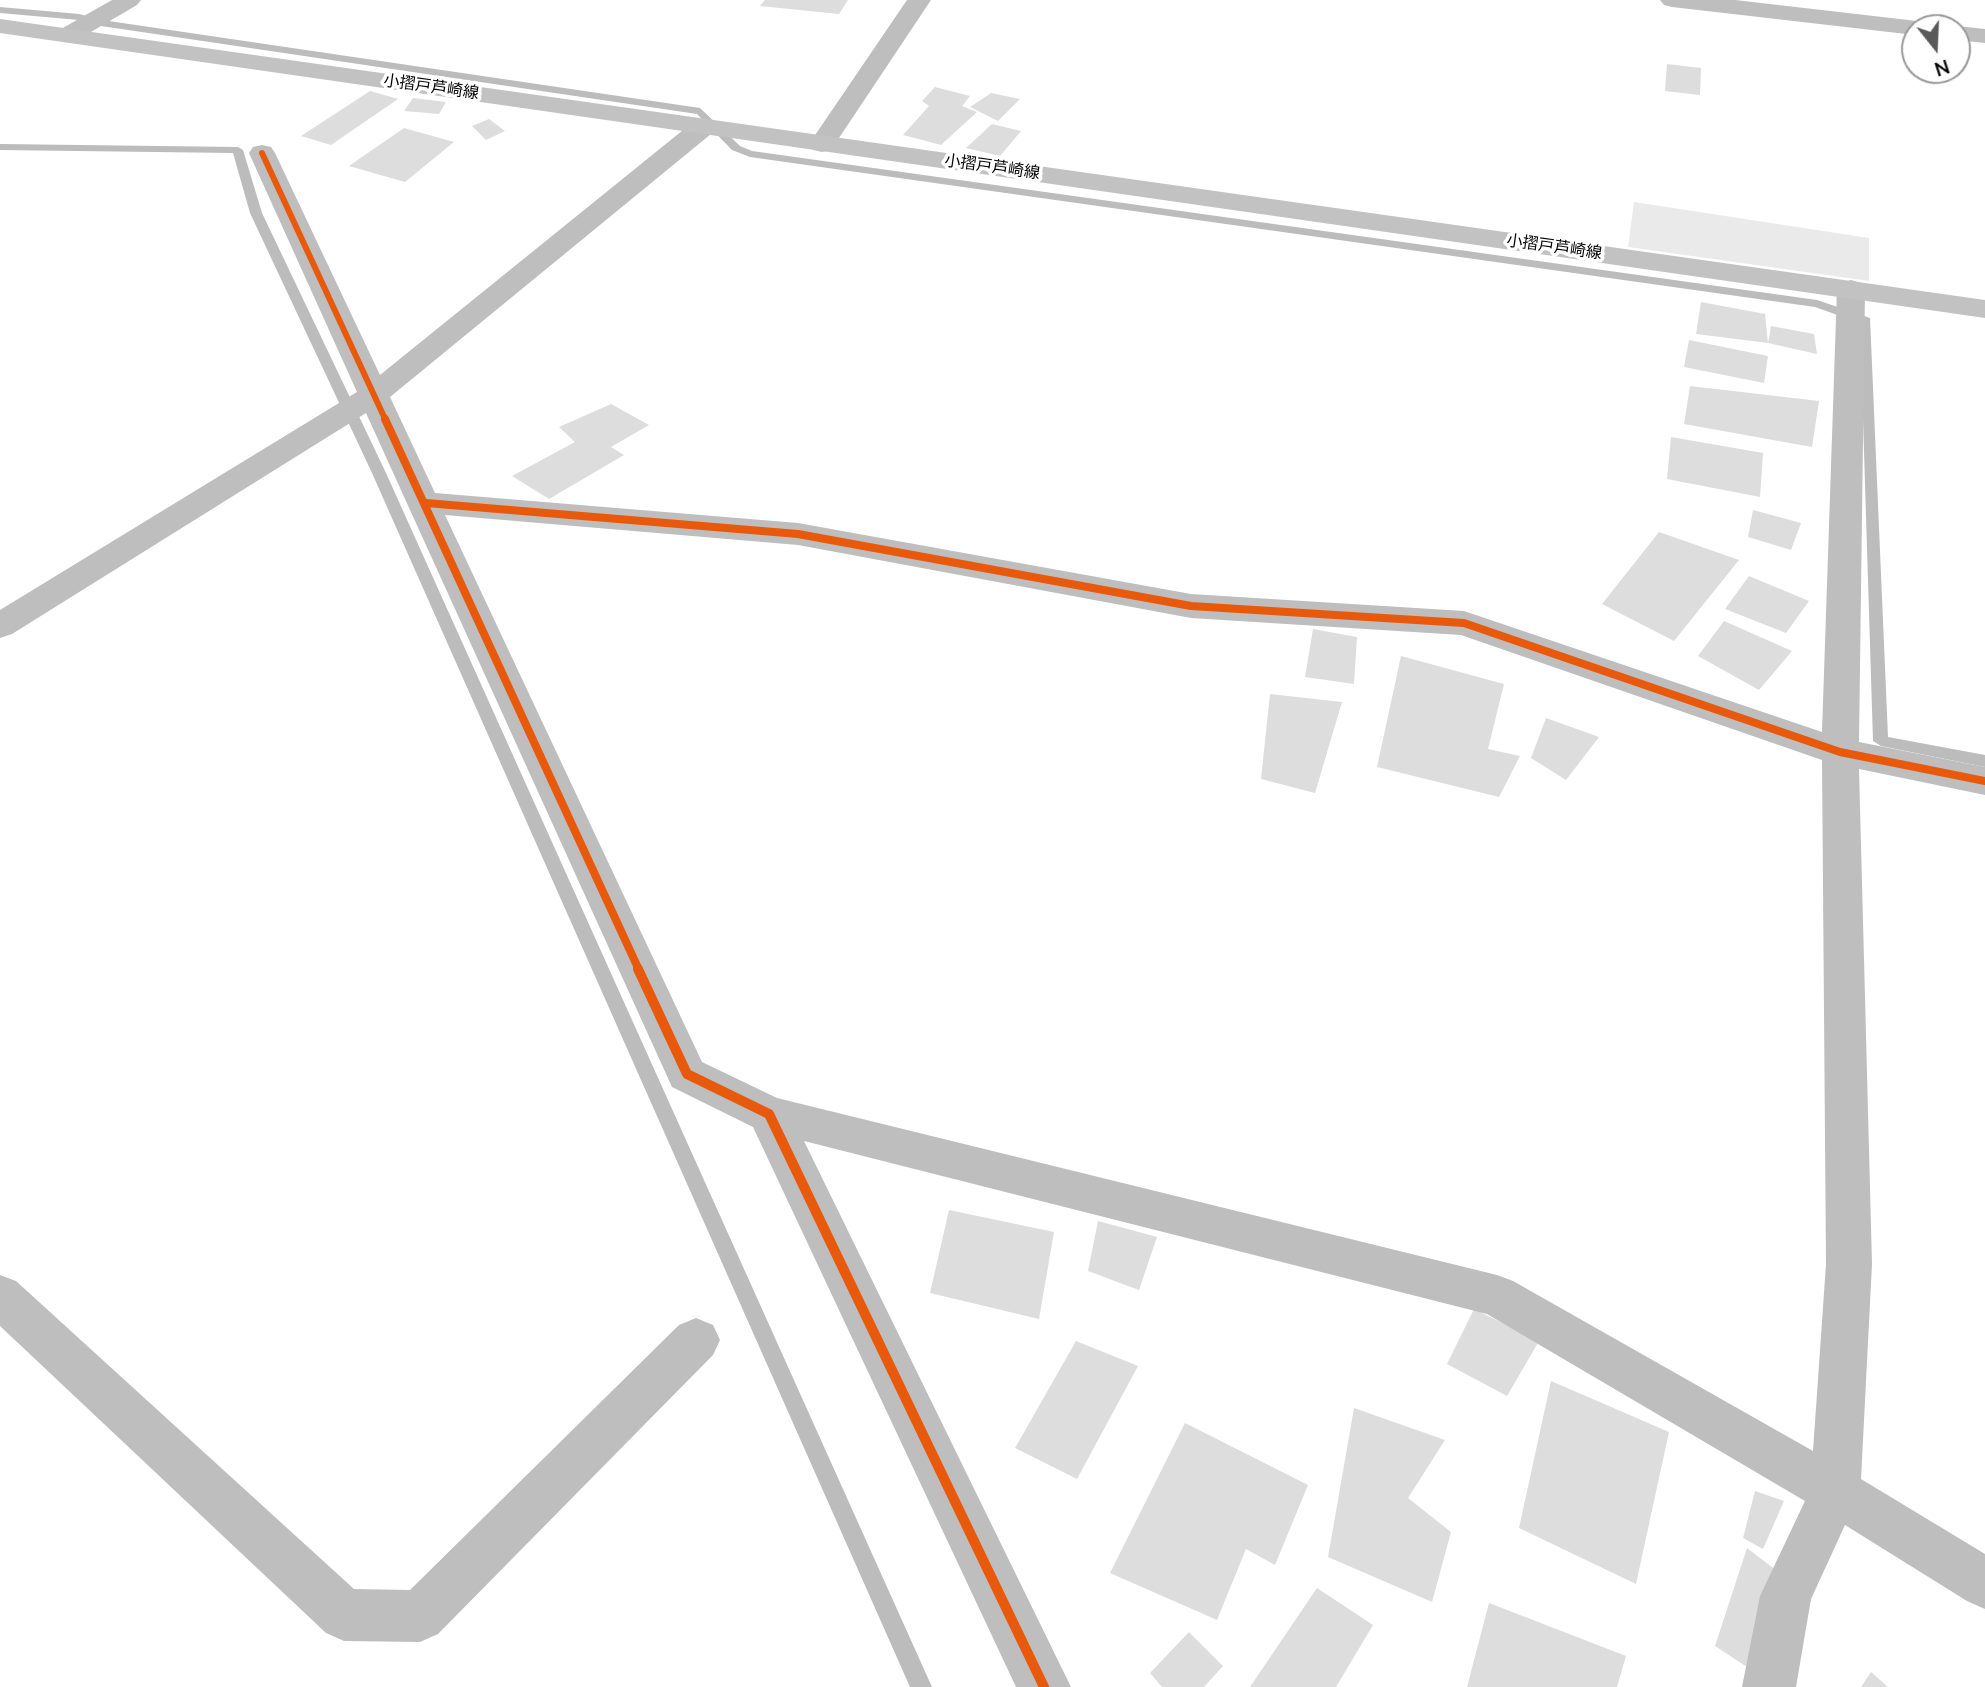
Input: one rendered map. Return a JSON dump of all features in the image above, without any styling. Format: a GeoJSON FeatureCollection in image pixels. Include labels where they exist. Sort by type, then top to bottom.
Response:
{"type":"FeatureCollection","features":[{"type":"Feature","properties":{"kind":"main road","name":"小摺戸芦崎線"},"geometry":{"type":"LineString","coordinates":[[0,26],[1985,309]]}},
{"type":"Feature","properties":{"kind":"street"},"geometry":{"type":"LineString","coordinates":[[70,34],[129,0]]}},
{"type":"Feature","properties":{"kind":"street"},"geometry":{"type":"LineString","coordinates":[[822,144],[919,0]]}},
{"type":"Feature","properties":{"kind":"street"},"geometry":{"type":"LineString","coordinates":[[1672,0],[1901,26]]}},
{"type":"Feature","properties":{"kind":"street"},"geometry":{"type":"LineString","coordinates":[[0,626],[374,395],[702,128]]}},
{"type":"Feature","properties":{"kind":"street"},"geometry":{"type":"LineString","coordinates":[[262,153],[426,503],[687,1074],[769,1114],[1497,1296],[1835,1491],[1985,1583]]}},
{"type":"Feature","properties":{"kind":"street"},"geometry":{"type":"LineString","coordinates":[[1769,1687],[1787,1596],[1835,1491],[1850,1264],[1840,751],[1851,289]]}},
{"type":"Feature","properties":{"kind":"street"},"geometry":{"type":"LineString","coordinates":[[426,503],[798,534],[1191,607],[1464,623],[1840,751],[1985,781]]}},
{"type":"Feature","properties":{"kind":"street"},"geometry":{"type":"LineString","coordinates":[[769,1114],[1044,1687]]}},
{"type":"Feature","properties":{"kind":"street"},"geometry":{"type":"LineString","coordinates":[[0,1296],[344,1615],[420,1616],[696,1340]]}},
{"type":"Feature","properties":{"kind":"shaded area"},"geometry":{"type":"Polygon","coordinates":[[[1634,202],[1869,238],[1869,281],[1628,247],[1634,202]]]}},
{"type":"Feature","properties":{"kind":"building"},"geometry":{"type":"Polygon","coordinates":[[[765,0],[848,0],[839,14],[760,6],[765,0]]]}},
{"type":"Feature","properties":{"kind":"building"},"geometry":{"type":"Polygon","coordinates":[[[1667,64],[1701,68],[1700,95],[1665,91],[1667,64]]]}},
{"type":"Feature","properties":{"kind":"building"},"geometry":{"type":"Polygon","coordinates":[[[935,87],[970,96],[962,106],[977,112],[941,145],[903,135],[929,106],[922,101],[935,87]]]}},
{"type":"Feature","properties":{"kind":"building"},"geometry":{"type":"Polygon","coordinates":[[[370,91],[398,99],[331,145],[301,136],[370,91]]]}},
{"type":"Feature","properties":{"kind":"building"},"geometry":{"type":"Polygon","coordinates":[[[991,93],[1020,99],[998,121],[970,107],[991,93]]]}},
{"type":"Feature","properties":{"kind":"building"},"geometry":{"type":"Polygon","coordinates":[[[413,98],[446,102],[439,114],[404,111],[413,98]]]}},
{"type":"Feature","properties":{"kind":"building"},"geometry":{"type":"Polygon","coordinates":[[[489,119],[505,131],[486,140],[472,126],[489,119]]]}},
{"type":"Feature","properties":{"kind":"building"},"geometry":{"type":"Polygon","coordinates":[[[992,124],[1021,131],[1000,156],[966,148],[992,124]]]}},
{"type":"Feature","properties":{"kind":"building"},"geometry":{"type":"Polygon","coordinates":[[[404,128],[454,142],[405,182],[349,166],[404,128]]]}},
{"type":"Feature","properties":{"kind":"building"},"geometry":{"type":"Polygon","coordinates":[[[1701,302],[1765,314],[1768,343],[1696,334],[1701,302]]]}},
{"type":"Feature","properties":{"kind":"building"},"geometry":{"type":"Polygon","coordinates":[[[1771,326],[1814,334],[1817,354],[1768,343],[1771,326]]]}},
{"type":"Feature","properties":{"kind":"building"},"geometry":{"type":"Polygon","coordinates":[[[1689,340],[1768,356],[1764,383],[1684,367],[1689,340]]]}},
{"type":"Feature","properties":{"kind":"building"},"geometry":{"type":"Polygon","coordinates":[[[1690,386],[1819,401],[1812,447],[1684,424],[1690,386]]]}},
{"type":"Feature","properties":{"kind":"building"},"geometry":{"type":"Polygon","coordinates":[[[611,404],[649,425],[611,447],[624,455],[549,499],[512,476],[575,442],[559,427],[611,404]]]}},
{"type":"Feature","properties":{"kind":"building"},"geometry":{"type":"Polygon","coordinates":[[[1671,437],[1763,453],[1760,497],[1667,479],[1671,437]]]}},
{"type":"Feature","properties":{"kind":"building"},"geometry":{"type":"Polygon","coordinates":[[[1753,510],[1801,523],[1791,550],[1748,537],[1753,510]]]}},
{"type":"Feature","properties":{"kind":"building"},"geometry":{"type":"Polygon","coordinates":[[[1659,532],[1739,560],[1674,641],[1602,604],[1659,532]]]}},
{"type":"Feature","properties":{"kind":"building"},"geometry":{"type":"Polygon","coordinates":[[[1749,576],[1809,601],[1786,633],[1725,609],[1749,576]]]}},
{"type":"Feature","properties":{"kind":"building"},"geometry":{"type":"Polygon","coordinates":[[[1724,621],[1792,651],[1759,690],[1698,656],[1724,621]]]}},
{"type":"Feature","properties":{"kind":"building"},"geometry":{"type":"Polygon","coordinates":[[[1313,629],[1357,637],[1354,684],[1305,677],[1313,629]]]}},
{"type":"Feature","properties":{"kind":"building"},"geometry":{"type":"Polygon","coordinates":[[[1401,656],[1504,684],[1488,749],[1520,756],[1499,797],[1377,767],[1401,656]]]}},
{"type":"Feature","properties":{"kind":"building"},"geometry":{"type":"Polygon","coordinates":[[[1270,694],[1342,702],[1315,793],[1261,779],[1270,694]]]}},
{"type":"Feature","properties":{"kind":"building"},"geometry":{"type":"Polygon","coordinates":[[[1546,718],[1599,737],[1566,780],[1531,758],[1546,718]]]}},
{"type":"Feature","properties":{"kind":"building"},"geometry":{"type":"Polygon","coordinates":[[[949,1210],[1054,1232],[1039,1319],[930,1293],[949,1210]]]}},
{"type":"Feature","properties":{"kind":"building"},"geometry":{"type":"Polygon","coordinates":[[[1098,1221],[1157,1237],[1139,1290],[1088,1271],[1098,1221]]]}},
{"type":"Feature","properties":{"kind":"building"},"geometry":{"type":"Polygon","coordinates":[[[1474,1309],[1539,1341],[1507,1396],[1447,1364],[1474,1309]]]}},
{"type":"Feature","properties":{"kind":"building"},"geometry":{"type":"Polygon","coordinates":[[[1076,1341],[1138,1366],[1077,1479],[1015,1448],[1076,1341]]]}},
{"type":"Feature","properties":{"kind":"building"},"geometry":{"type":"Polygon","coordinates":[[[1551,1381],[1669,1432],[1636,1584],[1519,1528],[1551,1381]]]}},
{"type":"Feature","properties":{"kind":"building"},"geometry":{"type":"Polygon","coordinates":[[[1354,1408],[1445,1440],[1408,1498],[1451,1532],[1432,1602],[1328,1557],[1354,1408]]]}},
{"type":"Feature","properties":{"kind":"building"},"geometry":{"type":"Polygon","coordinates":[[[1185,1423],[1308,1485],[1275,1565],[1246,1549],[1217,1620],[1110,1573],[1185,1423]]]}},
{"type":"Feature","properties":{"kind":"building"},"geometry":{"type":"Polygon","coordinates":[[[1755,1491],[1784,1501],[1763,1549],[1743,1538],[1755,1491]]]}},
{"type":"Feature","properties":{"kind":"building"},"geometry":{"type":"Polygon","coordinates":[[[1747,1548],[1776,1570],[1747,1667],[1715,1646],[1747,1548]]]}},
{"type":"Feature","properties":{"kind":"building"},"geometry":{"type":"Polygon","coordinates":[[[1317,1588],[1373,1625],[1336,1687],[1250,1687],[1317,1588]]]}},
{"type":"Feature","properties":{"kind":"building"},"geometry":{"type":"Polygon","coordinates":[[[1489,1603],[1626,1656],[1617,1687],[1467,1687],[1489,1603]]]}},
{"type":"Feature","properties":{"kind":"building"},"geometry":{"type":"Polygon","coordinates":[[[1189,1632],[1223,1666],[1204,1687],[1162,1687],[1150,1673],[1189,1632]]]}},
{"type":"Feature","properties":{"kind":"building"},"geometry":{"type":"Polygon","coordinates":[[[1871,1672],[1888,1687],[1861,1687],[1871,1672]]]}},
{"type":"Feature","properties":{"kind":"waterway"},"geometry":{"type":"LineString","coordinates":[[0,10],[79,17],[101,23],[700,111],[736,148],[750,154],[1817,304],[1866,321],[1881,741],[1985,761]]}},
{"type":"Feature","properties":{"kind":"waterway"},"geometry":{"type":"LineString","coordinates":[[0,147],[238,150],[256,213],[379,473],[921,1687]]}},
{"type":"Feature","properties":{"kind":"cycle path"},"geometry":{"type":"LineString","coordinates":[[262,153],[687,1074],[769,1114],[1044,1687]]}},
{"type":"Feature","properties":{"kind":"cycle path"},"geometry":{"type":"LineString","coordinates":[[426,503],[798,534],[1191,606],[1464,623],[1840,752],[1985,781]]}}]}
